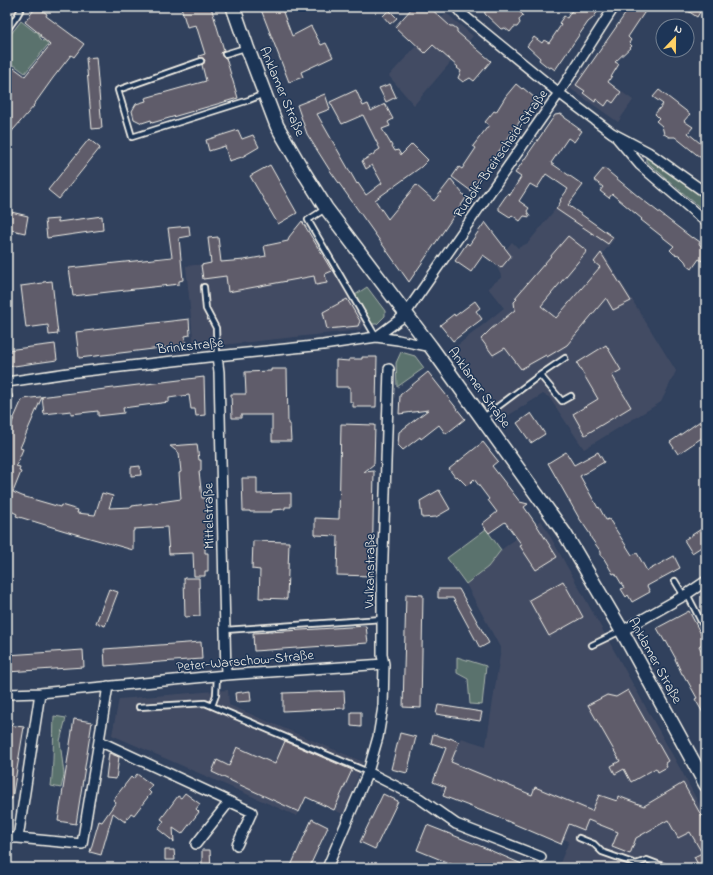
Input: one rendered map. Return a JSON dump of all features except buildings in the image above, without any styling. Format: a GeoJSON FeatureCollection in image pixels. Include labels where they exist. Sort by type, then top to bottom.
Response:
{"type":"FeatureCollection","features":[{"type":"Feature","properties":{"kind":"main road","name":"Anklamer Straße"},"geometry":{"type":"LineString","coordinates":[[233,7],[277,126],[303,171],[326,208],[431,347],[565,534],[622,631],[706,785]]}},
{"type":"Feature","properties":{"kind":"street","name":"Rudolf-Breitscheid-Straße"},"geometry":{"type":"LineString","coordinates":[[406,313],[559,93],[614,7]]}},
{"type":"Feature","properties":{"kind":"street"},"geometry":{"type":"LineString","coordinates":[[462,9],[559,93],[612,133],[648,152],[706,193]]}},
{"type":"Feature","properties":{"kind":"street"},"geometry":{"type":"LineString","coordinates":[[612,133],[640,164],[705,220]]}},
{"type":"Feature","properties":{"kind":"street","name":"Brinkstraße"},"geometry":{"type":"LineString","coordinates":[[376,336],[399,320],[406,313]]}},
{"type":"Feature","properties":{"kind":"street","name":"Brinkstraße"},"geometry":{"type":"LineString","coordinates":[[7,382],[68,373],[311,347],[376,336],[431,347]]}},
{"type":"Feature","properties":{"kind":"street","name":"Mittelstraße"},"geometry":{"type":"LineString","coordinates":[[218,356],[226,675]]}},
{"type":"Feature","properties":{"kind":"street","name":"Vulkanstraße"},"geometry":{"type":"LineString","coordinates":[[327,868],[368,772],[378,737],[383,707],[384,664],[382,655],[382,586],[389,369]]}},
{"type":"Feature","properties":{"kind":"street"},"geometry":{"type":"LineString","coordinates":[[622,631],[685,595],[706,581]]}},
{"type":"Feature","properties":{"kind":"street","name":"Peter-Warschow-Straße"},"geometry":{"type":"LineString","coordinates":[[7,694],[40,693],[226,675],[384,664]]}},
{"type":"Feature","properties":{"kind":"street"},"geometry":{"type":"LineString","coordinates":[[7,838],[82,844],[108,686]]}},
{"type":"Feature","properties":{"kind":"street"},"geometry":{"type":"LineString","coordinates":[[18,838],[40,693]]}},
{"type":"Feature","properties":{"kind":"street"},"geometry":{"type":"LineString","coordinates":[[99,741],[252,812],[237,845]]}},
{"type":"Feature","properties":{"kind":"street"},"geometry":{"type":"LineString","coordinates":[[368,772],[419,798],[456,824],[541,857]]}},
{"type":"Feature","properties":{"kind":"street"},"geometry":{"type":"LineString","coordinates":[[196,844],[229,802]]}},
{"type":"Feature","properties":{"kind":"lane"},"geometry":{"type":"LineString","coordinates":[[7,30],[22,7]]}},
{"type":"Feature","properties":{"kind":"lane"},"geometry":{"type":"LineString","coordinates":[[225,54],[247,47]]}},
{"type":"Feature","properties":{"kind":"lane"},"geometry":{"type":"LineString","coordinates":[[201,61],[118,90],[132,137],[265,94]]}},
{"type":"Feature","properties":{"kind":"lane"},"geometry":{"type":"LineString","coordinates":[[326,208],[308,220],[376,336]]}},
{"type":"Feature","properties":{"kind":"lane"},"geometry":{"type":"LineString","coordinates":[[204,287],[206,309],[216,328],[218,356]]}},
{"type":"Feature","properties":{"kind":"lane"},"geometry":{"type":"LineString","coordinates":[[482,418],[565,358]]}},
{"type":"Feature","properties":{"kind":"lane"},"geometry":{"type":"LineString","coordinates":[[540,375],[562,401],[570,396]]}},
{"type":"Feature","properties":{"kind":"lane"},"geometry":{"type":"LineString","coordinates":[[675,581],[706,631]]}},
{"type":"Feature","properties":{"kind":"lane"},"geometry":{"type":"LineString","coordinates":[[225,630],[382,619]]}},
{"type":"Feature","properties":{"kind":"lane"},"geometry":{"type":"LineString","coordinates":[[592,645],[622,631]]}},
{"type":"Feature","properties":{"kind":"lane"},"geometry":{"type":"LineString","coordinates":[[212,706],[216,696],[217,676]]}},
{"type":"Feature","properties":{"kind":"lane"},"geometry":{"type":"LineString","coordinates":[[139,707],[205,703],[368,772]]}},
{"type":"Feature","properties":{"kind":"lane"},"geometry":{"type":"LineString","coordinates":[[579,838],[594,844],[602,852],[636,864],[647,860],[668,868]]}},
{"type":"Feature","properties":{"kind":"shaded area"},"geometry":{"type":"Polygon","coordinates":[[[446,13],[473,36],[414,105],[389,76],[446,13]]]}},
{"type":"Feature","properties":{"kind":"shaded area"},"geometry":{"type":"Polygon","coordinates":[[[586,67],[633,100],[618,122],[571,89],[586,67]]]}},
{"type":"Feature","properties":{"kind":"shaded area"},"geometry":{"type":"Polygon","coordinates":[[[562,201],[615,238],[603,253],[676,371],[661,402],[584,449],[549,397],[543,394],[504,418],[453,349],[504,308],[488,288],[502,277],[495,263],[512,242],[518,248],[528,243],[562,201]]]}},
{"type":"Feature","properties":{"kind":"shaded area"},"geometry":{"type":"Polygon","coordinates":[[[315,240],[334,269],[364,322],[360,330],[194,348],[186,266],[244,260],[300,249],[315,240]]]}},
{"type":"Feature","properties":{"kind":"shaded area"},"geometry":{"type":"Polygon","coordinates":[[[541,520],[706,817],[706,868],[558,868],[569,841],[440,790],[461,738],[486,746],[501,649],[466,584],[488,567],[501,550],[541,520]]]}},
{"type":"Feature","properties":{"kind":"shaded area"},"geometry":{"type":"Polygon","coordinates":[[[228,690],[229,705],[363,762],[343,814],[306,797],[297,816],[112,735],[119,699],[228,690]]]}},
{"type":"Feature","properties":{"kind":"green space"},"geometry":{"type":"Polygon","coordinates":[[[21,21],[35,32],[37,30],[40,32],[40,38],[43,41],[51,41],[25,73],[14,65],[7,74],[7,39],[21,21]]]}},
{"type":"Feature","properties":{"kind":"green space"},"geometry":{"type":"Polygon","coordinates":[[[648,156],[706,196],[706,207],[704,211],[646,161],[648,156]]]}},
{"type":"Feature","properties":{"kind":"green space"},"geometry":{"type":"Polygon","coordinates":[[[367,287],[385,311],[385,316],[377,324],[372,324],[355,295],[367,287]]]}},
{"type":"Feature","properties":{"kind":"green space"},"geometry":{"type":"Polygon","coordinates":[[[401,352],[415,356],[424,368],[397,387],[396,363],[401,352]]]}},
{"type":"Feature","properties":{"kind":"green space"},"geometry":{"type":"Polygon","coordinates":[[[486,529],[501,550],[488,567],[466,584],[447,558],[486,529]]]}},
{"type":"Feature","properties":{"kind":"green space"},"geometry":{"type":"Polygon","coordinates":[[[457,657],[486,666],[482,705],[470,704],[468,679],[457,673],[457,657]]]}},
{"type":"Feature","properties":{"kind":"green space"},"geometry":{"type":"Polygon","coordinates":[[[54,716],[66,718],[60,741],[64,775],[61,788],[51,786],[54,716]]]}}]}
